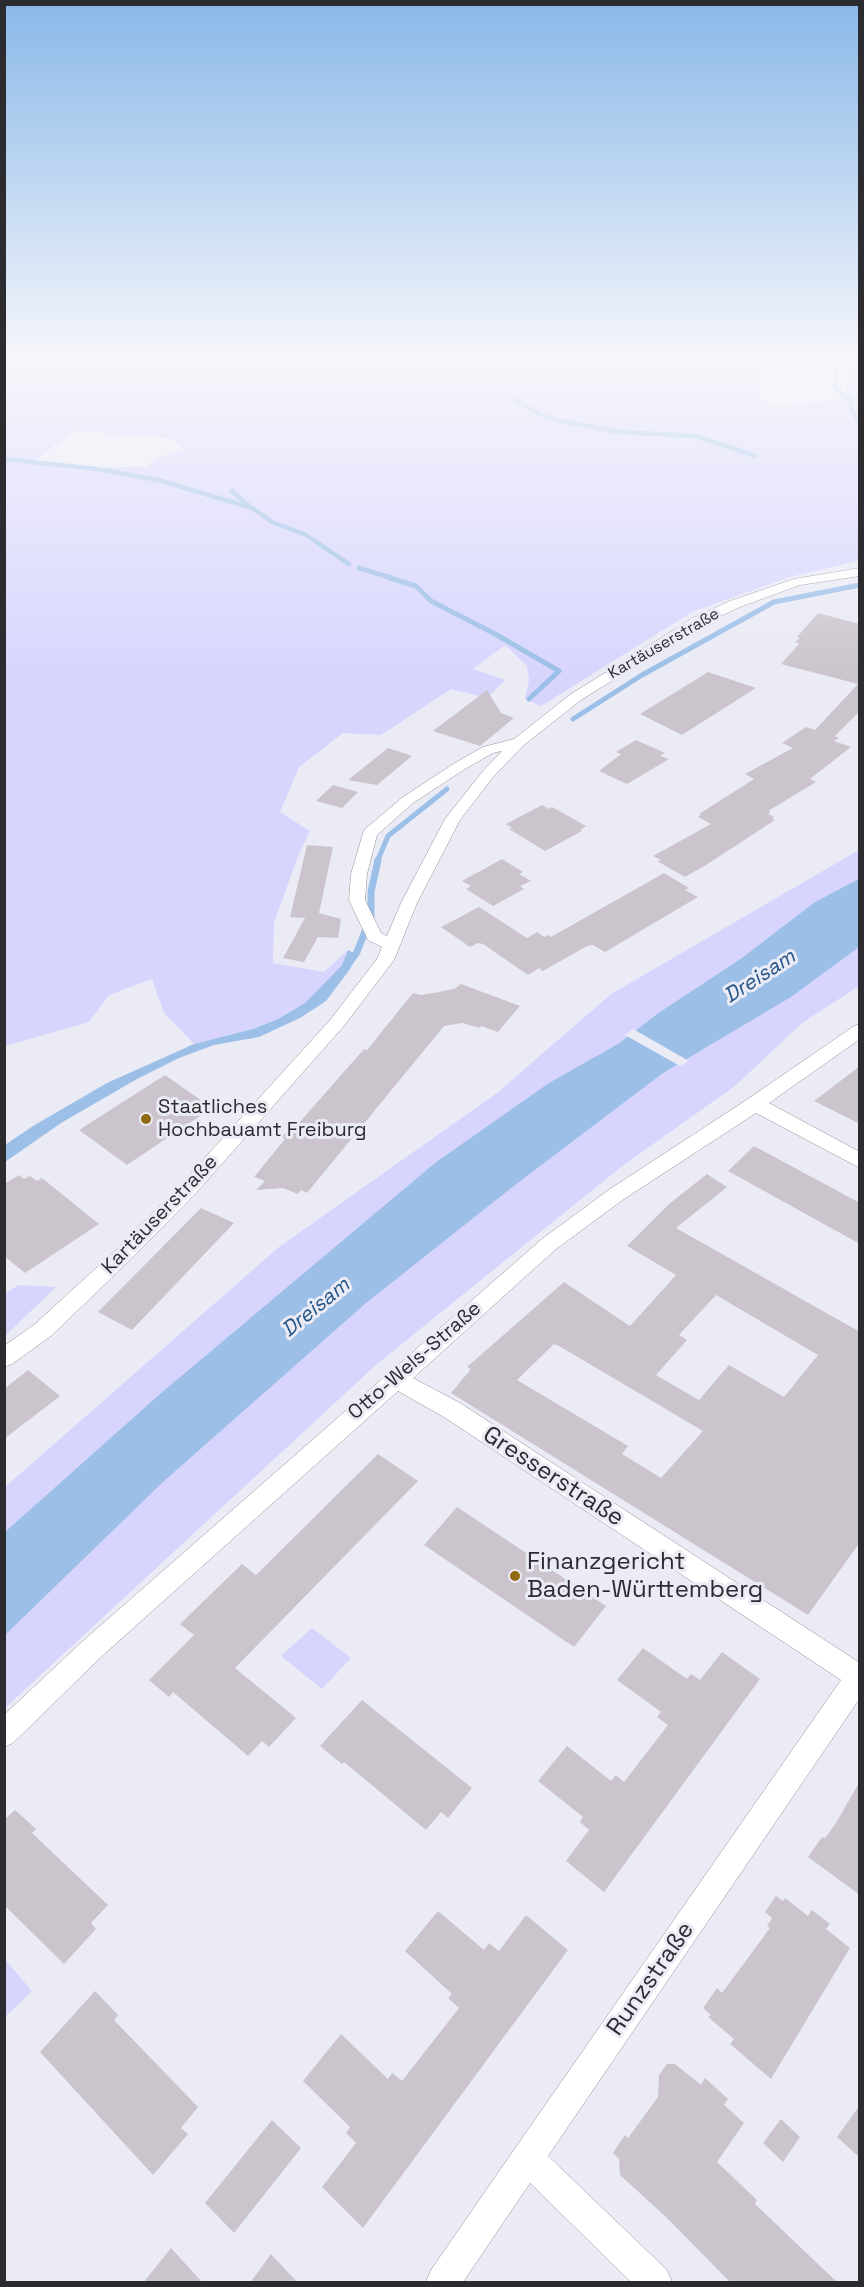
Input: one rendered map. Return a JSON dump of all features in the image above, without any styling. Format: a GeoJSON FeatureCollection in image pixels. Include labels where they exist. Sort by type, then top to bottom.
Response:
{"type":"FeatureCollection","features":[{"type":"Feature","properties":{"kind":"street","name":"Kartäuserstraße"},"geometry":{"type":"LineString","coordinates":[[383,941],[409,903],[453,819],[488,774],[519,742],[576,697],[698,621],[735,604],[798,582],[860,572]]}},
{"type":"Feature","properties":{"kind":"street","name":"Kartäuserstraße"},"geometry":{"type":"LineString","coordinates":[[4,1358],[43,1330],[189,1188],[337,1023],[385,960],[383,941],[357,900],[359,874],[370,833],[408,800],[460,766],[488,750],[519,742]]}},
{"type":"Feature","properties":{"kind":"street","name":"Otto-Wels-Straße"},"geometry":{"type":"LineString","coordinates":[[4,1734],[93,1648],[549,1244],[617,1194],[755,1104],[860,1030]]}},
{"type":"Feature","properties":{"kind":"street"},"geometry":{"type":"LineString","coordinates":[[755,1104],[860,1161]]}},
{"type":"Feature","properties":{"kind":"street","name":"Gresserstraße"},"geometry":{"type":"LineString","coordinates":[[395,1379],[452,1410],[859,1676]]}},
{"type":"Feature","properties":{"kind":"street","name":"Runzstraße"},"geometry":{"type":"LineString","coordinates":[[443,2283],[859,1676]]}},
{"type":"Feature","properties":{"kind":"street"},"geometry":{"type":"LineString","coordinates":[[527,2158],[655,2283]]}},
{"type":"Feature","properties":{"kind":"shaded area"},"geometry":{"type":"Polygon","coordinates":[[[5,464],[146,467],[150,464],[859,464],[859,561],[790,577],[692,612],[541,706],[525,699],[529,680],[527,666],[505,645],[473,669],[505,680],[487,698],[451,689],[381,735],[343,733],[299,767],[280,812],[310,831],[298,856],[274,923],[273,963],[324,972],[348,950],[342,965],[305,1003],[278,1019],[253,1029],[194,1044],[164,1013],[152,979],[109,995],[89,1022],[5,1046],[5,464]]]}},
{"type":"Feature","properties":{"kind":"shaded area"},"geometry":{"type":"Polygon","coordinates":[[[859,850],[859,986],[802,1023],[735,1086],[621,1167],[377,1364],[5,1708],[5,1487],[279,1247],[497,1093],[611,994],[859,850]]]}},
{"type":"Feature","properties":{"kind":"shaded area"},"geometry":{"type":"Polygon","coordinates":[[[19,1285],[56,1287],[5,1336],[5,1293],[19,1285]]]}},
{"type":"Feature","properties":{"kind":"shaded area"},"geometry":{"type":"Polygon","coordinates":[[[312,1628],[351,1658],[322,1689],[281,1656],[312,1628]]]}},
{"type":"Feature","properties":{"kind":"shaded area"},"geometry":{"type":"Polygon","coordinates":[[[4,1958],[32,1991],[5,2017],[4,2017],[4,1958]]]}},
{"type":"Feature","properties":{"kind":"water","name":"Dreisam"},"geometry":{"type":"Polygon","coordinates":[[[859,879],[859,947],[791,997],[663,1073],[515,1185],[366,1303],[164,1481],[5,1635],[5,1532],[160,1394],[435,1163],[549,1083],[618,1044],[660,1012],[742,958],[815,902],[859,879]]]}},
{"type":"Feature","properties":{"kind":"water"},"geometry":{"type":"Polygon","coordinates":[[[348,950],[357,955],[350,969],[326,1001],[300,1018],[259,1037],[214,1045],[179,1058],[137,1079],[61,1123],[5,1162],[5,1145],[107,1083],[194,1044],[253,1029],[278,1019],[305,1003],[342,965],[348,950]]]}},
{"type":"Feature","properties":{"kind":"pier"},"geometry":{"type":"Polygon","coordinates":[[[633,1029],[689,1061],[680,1066],[625,1035],[633,1029]]]}},
{"type":"Feature","properties":{"kind":"building"},"geometry":{"type":"Polygon","coordinates":[[[818,613],[860,624],[860,711],[835,736],[839,738],[834,741],[851,747],[810,779],[816,782],[768,811],[771,812],[768,814],[775,820],[706,865],[685,877],[657,861],[661,860],[653,856],[711,824],[698,817],[701,815],[699,814],[754,779],[745,774],[793,748],[782,743],[806,727],[815,730],[858,684],[781,664],[799,644],[795,642],[800,638],[797,637],[818,613]]]}},
{"type":"Feature","properties":{"kind":"building"},"geometry":{"type":"Polygon","coordinates":[[[708,672],[756,688],[682,735],[640,714],[708,672]]]}},
{"type":"Feature","properties":{"kind":"building"},"geometry":{"type":"Polygon","coordinates":[[[487,690],[501,713],[514,718],[480,746],[433,731],[487,690]]]}},
{"type":"Feature","properties":{"kind":"building"},"geometry":{"type":"Polygon","coordinates":[[[636,740],[665,753],[660,756],[669,759],[627,784],[599,771],[621,754],[616,752],[636,740]]]}},
{"type":"Feature","properties":{"kind":"building"},"geometry":{"type":"Polygon","coordinates":[[[388,748],[412,756],[377,785],[348,780],[388,748]]]}},
{"type":"Feature","properties":{"kind":"building"},"geometry":{"type":"Polygon","coordinates":[[[333,785],[358,792],[342,808],[316,801],[333,785]]]}},
{"type":"Feature","properties":{"kind":"building"},"geometry":{"type":"Polygon","coordinates":[[[542,805],[549,809],[552,807],[586,826],[580,830],[582,831],[545,851],[509,829],[512,828],[506,824],[542,805]]]}},
{"type":"Feature","properties":{"kind":"building"},"geometry":{"type":"Polygon","coordinates":[[[307,845],[333,847],[319,913],[341,919],[338,938],[318,937],[304,962],[283,958],[305,918],[290,917],[307,845]]]}},
{"type":"Feature","properties":{"kind":"building"},"geometry":{"type":"Polygon","coordinates":[[[502,859],[523,872],[519,874],[531,881],[520,886],[524,889],[493,906],[466,889],[471,886],[462,881],[502,859]]]}},
{"type":"Feature","properties":{"kind":"building"},"geometry":{"type":"Polygon","coordinates":[[[664,873],[689,888],[685,890],[698,897],[605,952],[593,945],[587,946],[543,971],[539,968],[528,975],[483,944],[478,943],[470,947],[441,927],[479,907],[527,938],[537,932],[544,937],[548,935],[551,937],[664,873]]]}},
{"type":"Feature","properties":{"kind":"building"},"geometry":{"type":"Polygon","coordinates":[[[461,984],[520,1006],[498,1032],[462,1023],[444,1026],[307,1193],[301,1190],[298,1194],[283,1188],[256,1190],[265,1181],[254,1177],[285,1139],[281,1138],[294,1122],[298,1124],[364,1049],[367,1050],[413,993],[421,995],[439,992],[454,989],[461,984]]]}},
{"type":"Feature","properties":{"kind":"building"},"geometry":{"type":"Polygon","coordinates":[[[860,1066],[860,1124],[814,1101],[860,1066]]]}},
{"type":"Feature","properties":{"kind":"building","name":"Staatliches Hochbauamt Freiburg"},"geometry":{"type":"Polygon","coordinates":[[[165,1075],[212,1108],[127,1165],[79,1130],[165,1075]]]}},
{"type":"Feature","properties":{"kind":"building"},"geometry":{"type":"Polygon","coordinates":[[[754,1146],[860,1203],[860,1244],[728,1171],[754,1146]]]}},
{"type":"Feature","properties":{"kind":"building"},"geometry":{"type":"Polygon","coordinates":[[[707,1174],[727,1187],[676,1228],[860,1332],[860,1542],[808,1615],[451,1393],[471,1369],[467,1367],[564,1282],[630,1326],[676,1275],[627,1246],[669,1204],[707,1174]],[[716,1295],[679,1335],[687,1340],[656,1375],[699,1400],[729,1365],[784,1397],[818,1355],[716,1295]],[[554,1344],[517,1380],[628,1446],[622,1454],[661,1478],[703,1431],[559,1346],[554,1344]]]}},
{"type":"Feature","properties":{"kind":"building"},"geometry":{"type":"Polygon","coordinates":[[[19,1175],[24,1179],[30,1176],[37,1181],[42,1178],[99,1224],[25,1273],[4,1256],[4,1184],[19,1175]]]}},
{"type":"Feature","properties":{"kind":"building"},"geometry":{"type":"Polygon","coordinates":[[[201,1208],[234,1223],[132,1330],[98,1312],[201,1208]]]}},
{"type":"Feature","properties":{"kind":"building"},"geometry":{"type":"Polygon","coordinates":[[[28,1370],[60,1396],[4,1439],[4,1389],[28,1370]]]}},
{"type":"Feature","properties":{"kind":"building"},"geometry":{"type":"Polygon","coordinates":[[[378,1454],[418,1481],[235,1668],[296,1718],[269,1747],[262,1741],[248,1756],[173,1692],[169,1697],[149,1680],[194,1635],[180,1624],[242,1564],[256,1575],[378,1454]]]}},
{"type":"Feature","properties":{"kind":"building","name":"Finanzgericht Baden-Württemberg"},"geometry":{"type":"Polygon","coordinates":[[[457,1507],[606,1606],[574,1647],[424,1545],[457,1507]]]}},
{"type":"Feature","properties":{"kind":"building"},"geometry":{"type":"Polygon","coordinates":[[[643,1648],[687,1679],[691,1674],[700,1680],[722,1652],[760,1679],[604,1892],[566,1861],[589,1830],[580,1822],[583,1817],[538,1781],[567,1746],[611,1781],[616,1775],[624,1782],[668,1725],[657,1717],[661,1712],[617,1680],[643,1648]]]}},
{"type":"Feature","properties":{"kind":"building"},"geometry":{"type":"Polygon","coordinates":[[[362,1700],[472,1788],[448,1818],[441,1812],[426,1830],[344,1762],[342,1764],[320,1746],[362,1700]]]}},
{"type":"Feature","properties":{"kind":"building"},"geometry":{"type":"Polygon","coordinates":[[[860,1781],[860,1895],[808,1857],[822,1837],[825,1838],[836,1823],[860,1781]]]}},
{"type":"Feature","properties":{"kind":"building"},"geometry":{"type":"Polygon","coordinates":[[[15,1810],[36,1829],[32,1833],[108,1905],[91,1923],[96,1929],[64,1964],[4,1905],[4,1820],[15,1810]]]}},
{"type":"Feature","properties":{"kind":"building"},"geometry":{"type":"Polygon","coordinates":[[[776,1896],[783,1901],[785,1898],[808,1916],[812,1910],[830,1924],[826,1929],[850,1948],[771,2079],[730,2044],[734,2039],[708,2017],[711,2015],[703,2008],[717,1988],[722,1993],[770,1928],[767,1926],[772,1918],[765,1912],[776,1896]]]}},
{"type":"Feature","properties":{"kind":"building"},"geometry":{"type":"Polygon","coordinates":[[[438,1911],[484,1950],[489,1943],[499,1951],[526,1915],[568,1950],[363,2228],[322,2187],[356,2143],[346,2133],[350,2127],[303,2081],[341,2034],[388,2079],[392,2073],[402,2081],[459,2008],[448,1998],[452,1994],[405,1951],[438,1911]]]}},
{"type":"Feature","properties":{"kind":"building"},"geometry":{"type":"Polygon","coordinates":[[[95,1991],[118,2015],[114,2020],[198,2107],[181,2128],[188,2134],[153,2175],[40,2052],[95,1991]]]}},
{"type":"Feature","properties":{"kind":"building"},"geometry":{"type":"Polygon","coordinates":[[[667,2064],[675,2064],[701,2085],[705,2078],[728,2099],[724,2105],[744,2123],[717,2162],[757,2200],[755,2204],[838,2283],[731,2283],[667,2218],[620,2175],[619,2159],[613,2153],[625,2135],[628,2138],[658,2097],[659,2075],[667,2064]]]}},
{"type":"Feature","properties":{"kind":"building"},"geometry":{"type":"Polygon","coordinates":[[[860,2105],[860,2158],[837,2137],[860,2105]]]}},
{"type":"Feature","properties":{"kind":"building"},"geometry":{"type":"Polygon","coordinates":[[[781,2119],[800,2137],[783,2162],[763,2143],[781,2119]]]}},
{"type":"Feature","properties":{"kind":"building"},"geometry":{"type":"Polygon","coordinates":[[[272,2120],[301,2148],[234,2233],[205,2203],[272,2120]]]}},
{"type":"Feature","properties":{"kind":"building"},"geometry":{"type":"Polygon","coordinates":[[[171,2248],[203,2283],[143,2283],[171,2248]]]}},
{"type":"Feature","properties":{"kind":"building"},"geometry":{"type":"Polygon","coordinates":[[[271,2254],[298,2283],[250,2283],[271,2254]]]}},
{"type":"Feature","properties":{"kind":"waterway"},"geometry":{"type":"LineString","coordinates":[[48,464],[97,469],[158,480],[252,508],[272,522],[306,535],[349,564]]}},
{"type":"Feature","properties":{"kind":"waterway"},"geometry":{"type":"LineString","coordinates":[[232,491],[249,506]]}},
{"type":"Feature","properties":{"kind":"waterway"},"geometry":{"type":"LineString","coordinates":[[359,568],[392,578]]}},
{"type":"Feature","properties":{"kind":"waterway"},"geometry":{"type":"LineString","coordinates":[[387,577],[416,586],[431,601],[497,635],[559,671],[529,699]]}},
{"type":"Feature","properties":{"kind":"waterway"},"geometry":{"type":"LineString","coordinates":[[573,719],[642,675],[774,602],[860,585]]}},
{"type":"Feature","properties":{"kind":"waterway"},"geometry":{"type":"LineString","coordinates":[[377,862],[388,836],[447,789]]}},
{"type":"Feature","properties":{"kind":"waterway"},"geometry":{"type":"LineString","coordinates":[[350,962],[357,952],[371,916],[371,892],[378,860]]}},
{"type":"Feature","properties":{"kind":"place","name":"Staatliches Hochbauamt Freiburg"},"geometry":{"type":"Point","coordinates":[146,1119]}},
{"type":"Feature","properties":{"kind":"place","name":"Finanzgericht Baden-Württemberg"},"geometry":{"type":"Point","coordinates":[515,1576]}}]}
